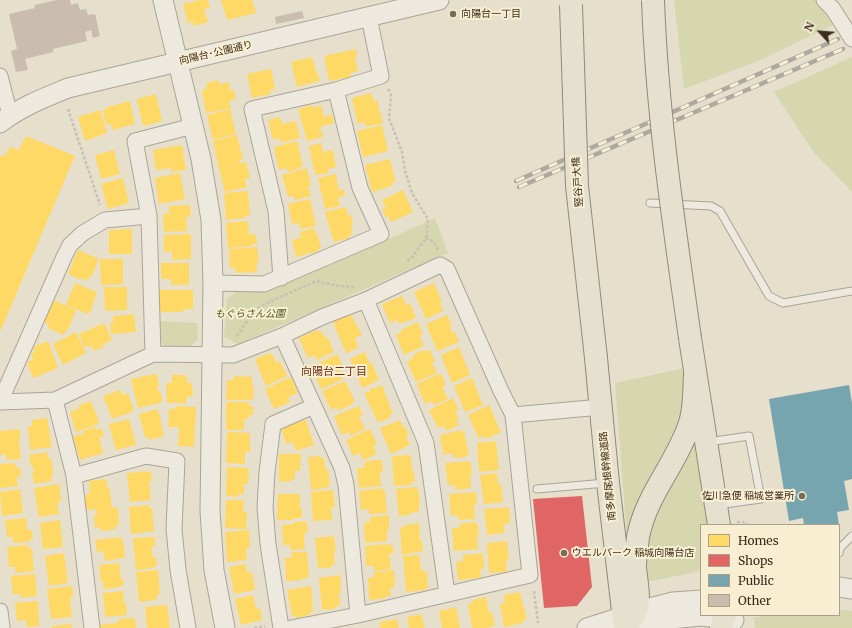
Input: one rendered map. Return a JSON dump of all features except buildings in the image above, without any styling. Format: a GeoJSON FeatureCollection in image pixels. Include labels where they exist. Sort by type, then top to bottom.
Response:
{"type":"FeatureCollection","features":[{"type":"Feature","properties":{"kind":"main road"},"geometry":{"type":"LineString","coordinates":[[653,0],[657,72],[666,174],[706,443],[723,518]]}},
{"type":"Feature","properties":{"kind":"main road","name":"竪谷戸大橋"},"geometry":{"type":"LineString","coordinates":[[571,2],[577,186],[596,358]]}},
{"type":"Feature","properties":{"kind":"main road","name":"南多摩尾根幹線道路"},"geometry":{"type":"LineString","coordinates":[[596,358],[608,483],[631,617]]}},
{"type":"Feature","properties":{"kind":"main road"},"geometry":{"type":"LineString","coordinates":[[631,617],[638,590],[635,567],[639,536],[651,498],[678,451],[689,426],[694,402],[695,375]]}},
{"type":"Feature","properties":{"kind":"street"},"geometry":{"type":"LineString","coordinates":[[163,0],[206,185],[211,220],[213,282],[210,510],[214,570],[225,628]]}},
{"type":"Feature","properties":{"kind":"street","name":"向陽台･公園通り"},"geometry":{"type":"LineString","coordinates":[[5,119],[37,100],[68,88],[439,0]]}},
{"type":"Feature","properties":{"kind":"street"},"geometry":{"type":"LineString","coordinates":[[824,0],[833,9],[852,39]]}},
{"type":"Feature","properties":{"kind":"street"},"geometry":{"type":"LineString","coordinates":[[281,278],[276,211],[252,109],[336,90],[381,76],[369,17]]}},
{"type":"Feature","properties":{"kind":"street"},"geometry":{"type":"LineString","coordinates":[[0,76],[5,119]]}},
{"type":"Feature","properties":{"kind":"street"},"geometry":{"type":"LineString","coordinates":[[213,282],[264,284],[381,234],[360,188],[336,90]]}},
{"type":"Feature","properties":{"kind":"street"},"geometry":{"type":"LineString","coordinates":[[153,354],[149,216],[135,141],[193,126]]}},
{"type":"Feature","properties":{"kind":"street"},"geometry":{"type":"LineString","coordinates":[[149,216],[105,220],[83,233],[70,245],[0,402],[55,400],[153,354],[233,355],[366,300],[440,265],[447,269],[513,415],[530,575],[358,615],[291,628]]}},
{"type":"Feature","properties":{"kind":"street"},"geometry":{"type":"LineString","coordinates":[[366,300],[426,443],[447,594]]}},
{"type":"Feature","properties":{"kind":"street"},"geometry":{"type":"LineString","coordinates":[[282,336],[342,468],[346,485],[358,615]]}},
{"type":"Feature","properties":{"kind":"street"},"geometry":{"type":"LineString","coordinates":[[55,400],[74,476],[92,628]]}},
{"type":"Feature","properties":{"kind":"street"},"geometry":{"type":"LineString","coordinates":[[281,628],[268,544],[265,507],[267,472],[273,424],[314,406]]}},
{"type":"Feature","properties":{"kind":"street"},"geometry":{"type":"LineString","coordinates":[[513,415],[601,407]]}},
{"type":"Feature","properties":{"kind":"street"},"geometry":{"type":"LineString","coordinates":[[74,476],[146,456],[176,462],[174,529],[178,570],[188,628]]}},
{"type":"Feature","properties":{"kind":"street"},"geometry":{"type":"LineString","coordinates":[[840,587],[852,589]]}},
{"type":"Feature","properties":{"kind":"street"},"geometry":{"type":"LineString","coordinates":[[590,627],[631,617],[673,602],[700,612]]}},
{"type":"Feature","properties":{"kind":"street"},"geometry":{"type":"LineString","coordinates":[[0,611],[2,628]]}},
{"type":"Feature","properties":{"kind":"lane"},"geometry":{"type":"LineString","coordinates":[[650,203],[711,206],[720,212],[770,296],[783,303],[852,291]]}},
{"type":"Feature","properties":{"kind":"lane"},"geometry":{"type":"LineString","coordinates":[[706,443],[749,436],[762,499],[723,518]]}},
{"type":"Feature","properties":{"kind":"lane"},"geometry":{"type":"LineString","coordinates":[[537,489],[608,483]]}},
{"type":"Feature","properties":{"kind":"lane"},"geometry":{"type":"LineString","coordinates":[[840,548],[852,536]]}},
{"type":"Feature","properties":{"kind":"path"},"geometry":{"type":"LineString","coordinates":[[68,109],[105,220]]}},
{"type":"Feature","properties":{"kind":"path"},"geometry":{"type":"LineString","coordinates":[[723,518],[747,524]]}},
{"type":"Feature","properties":{"kind":"path"},"geometry":{"type":"LineString","coordinates":[[530,575],[533,582],[538,623]]}},
{"type":"Feature","properties":{"kind":"green space"},"geometry":{"type":"Polygon","coordinates":[[[674,0],[817,0],[833,25],[758,61],[684,89],[674,0]]]}},
{"type":"Feature","properties":{"kind":"green space"},"geometry":{"type":"Polygon","coordinates":[[[852,57],[852,192],[813,151],[774,92],[852,57]]]}},
{"type":"Feature","properties":{"kind":"green space","name":"もぐらさん公園"},"geometry":{"type":"Polygon","coordinates":[[[435,218],[448,253],[238,344],[224,337],[227,299],[236,291],[269,290],[342,260],[435,218]]]}},
{"type":"Feature","properties":{"kind":"green space","name":"もぐらさん公園"},"geometry":{"type":"Polygon","coordinates":[[[159,321],[197,323],[198,339],[191,346],[168,348],[159,341],[159,321]]]}},
{"type":"Feature","properties":{"kind":"green space"},"geometry":{"type":"Polygon","coordinates":[[[685,368],[682,424],[628,551],[615,383],[685,368]]]}},
{"type":"Feature","properties":{"kind":"green space"},"geometry":{"type":"Polygon","coordinates":[[[698,429],[713,524],[700,524],[700,571],[646,582],[645,546],[654,510],[698,429]]]}},
{"type":"Feature","properties":{"kind":"green space"},"geometry":{"type":"Polygon","coordinates":[[[840,610],[852,611],[852,628],[755,628],[754,618],[763,616],[840,616],[840,610]]]}},
{"type":"Feature","properties":{"kind":"railway"},"geometry":{"type":"LineString","coordinates":[[516,181],[838,39]]}},
{"type":"Feature","properties":{"kind":"railway"},"geometry":{"type":"LineString","coordinates":[[519,187],[843,49]]}},
{"type":"Feature","properties":{"kind":"place","name":"向陽台一丁目"},"geometry":{"type":"Point","coordinates":[453,14]}},
{"type":"Feature","properties":{"kind":"place","name":"佐川急便 稲城営業所"},"geometry":{"type":"Point","coordinates":[802,496]}},
{"type":"Feature","properties":{"kind":"place","name":"ウエルパーク 稲城向陽台店"},"geometry":{"type":"Point","coordinates":[564,553]}},
{"type":"Feature","properties":{"kind":"district","name":"向陽台二丁目"},"geometry":{"type":"Point","coordinates":[334,372]}}]}
